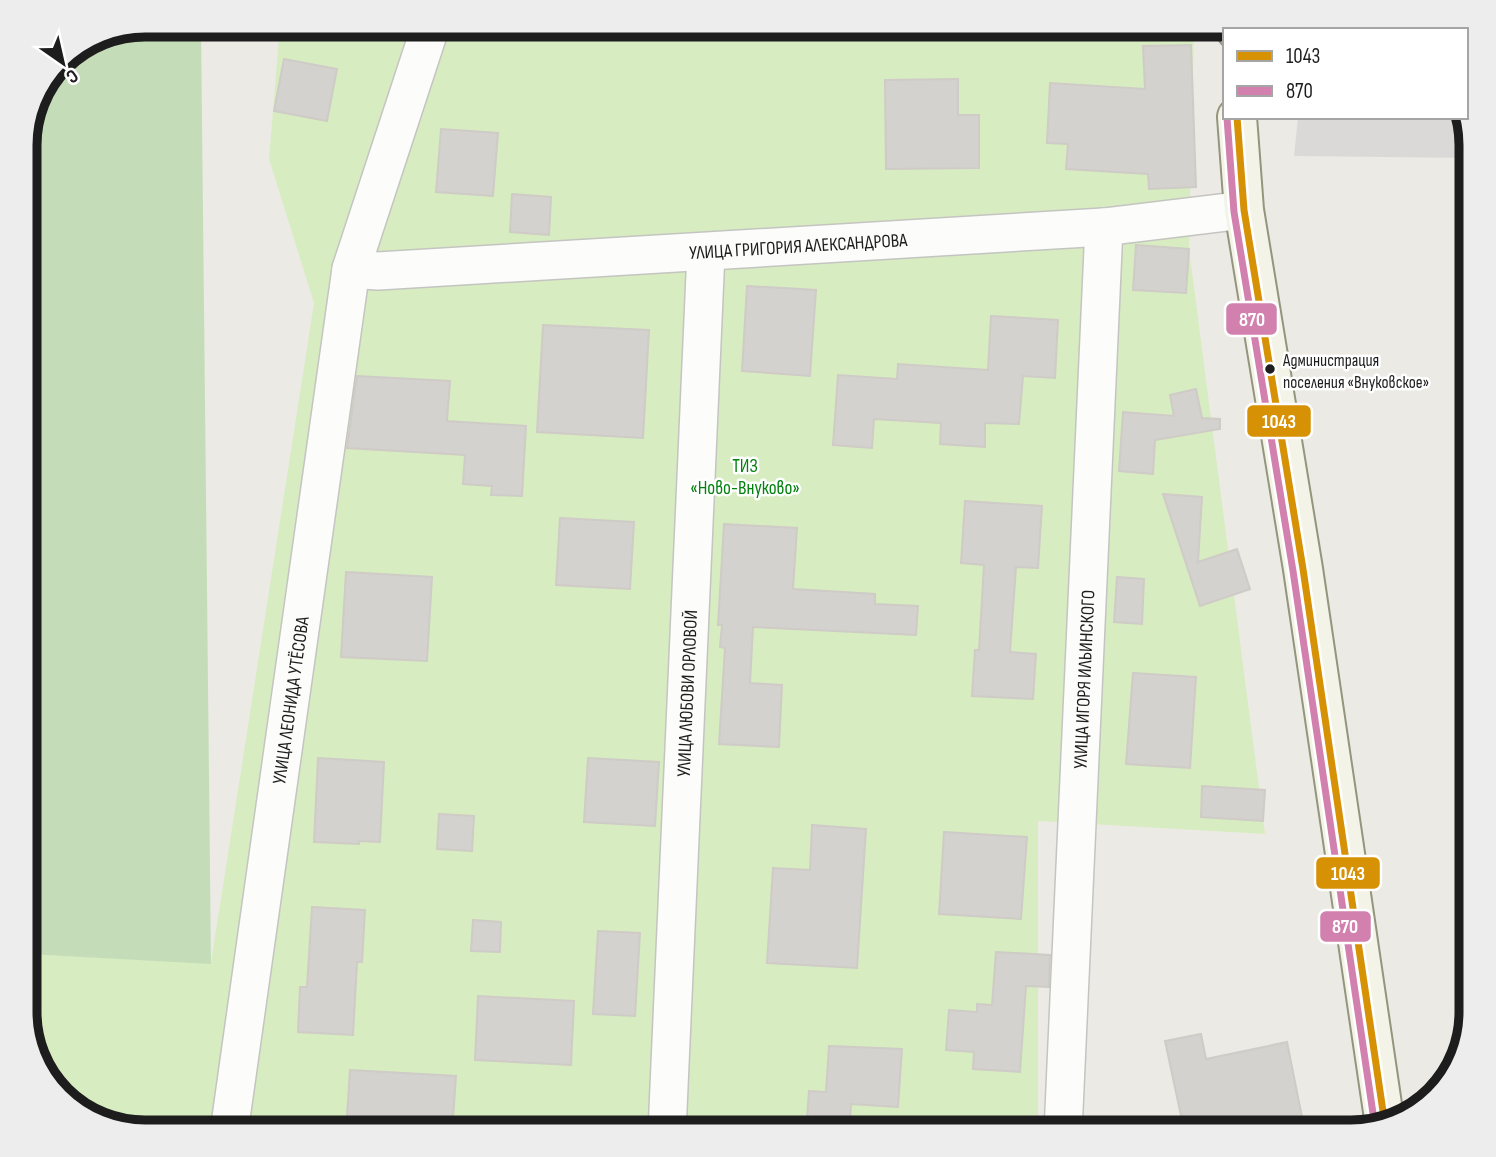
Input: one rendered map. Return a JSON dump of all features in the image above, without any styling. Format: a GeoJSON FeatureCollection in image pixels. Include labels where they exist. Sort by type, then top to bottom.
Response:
{"type":"FeatureCollection","features":[{"type":"Feature","properties":{"kind":"main road"},"geometry":{"type":"LineString","coordinates":[[1237,119],[1244,210],[1303,569],[1384,1115]]}},
{"type":"Feature","properties":{"kind":"street","name":"УЛИЦА ЛЕОНИДА УТЁСОВА"},"geometry":{"type":"LineString","coordinates":[[231,1120],[351,270],[427,37]]}},
{"type":"Feature","properties":{"kind":"street","name":"УЛИЦА ГРИГОРИЯ АЛЕКСАНДРОВА"},"geometry":{"type":"LineString","coordinates":[[351,270],[378,271],[1104,227],[1244,210]]}},
{"type":"Feature","properties":{"kind":"street","name":"УЛИЦА ИГОРЯ ИЛЬИНСКОГО"},"geometry":{"type":"LineString","coordinates":[[1064,1120],[1104,227]]}},
{"type":"Feature","properties":{"kind":"street","name":"УЛИЦА ЛЮБОВИ ОРЛОВОЙ"},"geometry":{"type":"LineString","coordinates":[[668,1120],[706,252]]}},
{"type":"Feature","properties":{"kind":"shaded area"},"geometry":{"type":"Polygon","coordinates":[[[1298,119],[1456,119],[1459,158],[1294,156],[1298,119]]]}},
{"type":"Feature","properties":{"kind":"green space"},"geometry":{"type":"Polygon","coordinates":[[[201,37],[211,964],[37,955],[37,138],[40,117],[59,79],[91,51],[131,38],[201,37]]]}},
{"type":"Feature","properties":{"kind":"green space","name":"ТИЗ «Ново-Внуково»"},"geometry":{"type":"Polygon","coordinates":[[[279,37],[1194,37],[1189,249],[1265,834],[1038,821],[1038,1120],[145,1120],[124,1118],[91,1106],[68,1089],[59,1078],[40,1040],[37,1019],[37,955],[211,963],[314,303],[269,159],[279,37]]]}},
{"type":"Feature","properties":{"kind":"building"},"geometry":{"type":"Polygon","coordinates":[[[1191,45],[1196,187],[1149,189],[1148,174],[1066,169],[1068,144],[1047,143],[1050,83],[1145,89],[1143,46],[1191,45]]]}},
{"type":"Feature","properties":{"kind":"building"},"geometry":{"type":"Polygon","coordinates":[[[284,59],[337,69],[327,121],[274,111],[284,59]]]}},
{"type":"Feature","properties":{"kind":"building"},"geometry":{"type":"Polygon","coordinates":[[[958,79],[958,115],[979,115],[979,168],[886,169],[885,80],[958,79]]]}},
{"type":"Feature","properties":{"kind":"building"},"geometry":{"type":"Polygon","coordinates":[[[441,129],[498,133],[493,196],[436,192],[441,129]]]}},
{"type":"Feature","properties":{"kind":"building"},"geometry":{"type":"Polygon","coordinates":[[[512,194],[551,197],[549,235],[510,232],[512,194]]]}},
{"type":"Feature","properties":{"kind":"building"},"geometry":{"type":"Polygon","coordinates":[[[1136,245],[1189,249],[1186,293],[1133,290],[1136,245]]]}},
{"type":"Feature","properties":{"kind":"building"},"geometry":{"type":"Polygon","coordinates":[[[747,286],[816,290],[810,376],[742,371],[747,286]]]}},
{"type":"Feature","properties":{"kind":"building"},"geometry":{"type":"Polygon","coordinates":[[[991,316],[1058,320],[1055,378],[1023,376],[1019,424],[985,423],[985,447],[940,444],[941,423],[874,419],[872,448],[833,445],[838,375],[897,379],[898,364],[988,370],[991,316]]]}},
{"type":"Feature","properties":{"kind":"building"},"geometry":{"type":"Polygon","coordinates":[[[543,325],[649,330],[643,438],[537,432],[543,325]]]}},
{"type":"Feature","properties":{"kind":"building"},"geometry":{"type":"Polygon","coordinates":[[[357,376],[450,381],[447,421],[526,426],[522,496],[491,495],[492,486],[463,484],[465,455],[347,448],[357,376]]]}},
{"type":"Feature","properties":{"kind":"building"},"geometry":{"type":"Polygon","coordinates":[[[1196,389],[1202,418],[1220,419],[1220,429],[1155,440],[1153,474],[1119,471],[1123,412],[1174,416],[1170,395],[1196,389]]]}},
{"type":"Feature","properties":{"kind":"building"},"geometry":{"type":"Polygon","coordinates":[[[1163,494],[1202,497],[1198,562],[1237,549],[1250,589],[1200,606],[1163,494]]]}},
{"type":"Feature","properties":{"kind":"building"},"geometry":{"type":"Polygon","coordinates":[[[965,501],[1042,506],[1038,568],[1016,567],[1010,652],[1036,654],[1033,699],[972,696],[975,650],[979,650],[984,565],[961,563],[965,501]]]}},
{"type":"Feature","properties":{"kind":"building"},"geometry":{"type":"Polygon","coordinates":[[[560,518],[634,522],[630,589],[556,585],[560,518]]]}},
{"type":"Feature","properties":{"kind":"building"},"geometry":{"type":"Polygon","coordinates":[[[724,524],[797,528],[793,589],[875,594],[875,604],[918,606],[916,635],[753,627],[750,683],[782,685],[779,747],[719,744],[725,648],[720,647],[722,625],[718,625],[724,524]]]}},
{"type":"Feature","properties":{"kind":"building"},"geometry":{"type":"Polygon","coordinates":[[[346,572],[432,577],[427,661],[341,657],[346,572]]]}},
{"type":"Feature","properties":{"kind":"building"},"geometry":{"type":"Polygon","coordinates":[[[1117,577],[1144,579],[1142,624],[1114,622],[1117,577]]]}},
{"type":"Feature","properties":{"kind":"building"},"geometry":{"type":"Polygon","coordinates":[[[1133,673],[1196,677],[1190,768],[1126,764],[1133,673]]]}},
{"type":"Feature","properties":{"kind":"building"},"geometry":{"type":"Polygon","coordinates":[[[318,758],[384,762],[380,842],[314,842],[318,758]]]}},
{"type":"Feature","properties":{"kind":"building"},"geometry":{"type":"Polygon","coordinates":[[[588,758],[659,762],[655,826],[584,822],[588,758]]]}},
{"type":"Feature","properties":{"kind":"building"},"geometry":{"type":"Polygon","coordinates":[[[1202,786],[1265,790],[1263,821],[1201,817],[1202,786]]]}},
{"type":"Feature","properties":{"kind":"building"},"geometry":{"type":"Polygon","coordinates":[[[439,814],[474,816],[472,851],[437,849],[439,814]]]}},
{"type":"Feature","properties":{"kind":"building"},"geometry":{"type":"Polygon","coordinates":[[[812,825],[866,829],[857,968],[767,963],[773,868],[810,870],[812,825]]]}},
{"type":"Feature","properties":{"kind":"building"},"geometry":{"type":"Polygon","coordinates":[[[944,832],[1027,837],[1021,919],[939,914],[944,832]]]}},
{"type":"Feature","properties":{"kind":"building"},"geometry":{"type":"Polygon","coordinates":[[[312,907],[365,910],[362,962],[357,962],[353,1035],[298,1032],[300,987],[307,987],[312,907]]]}},
{"type":"Feature","properties":{"kind":"building"},"geometry":{"type":"Polygon","coordinates":[[[473,920],[501,922],[500,952],[471,951],[473,920]]]}},
{"type":"Feature","properties":{"kind":"building"},"geometry":{"type":"Polygon","coordinates":[[[598,931],[640,933],[635,1016],[593,1014],[598,931]]]}},
{"type":"Feature","properties":{"kind":"building"},"geometry":{"type":"Polygon","coordinates":[[[996,952],[1050,955],[1049,987],[1026,986],[1020,1072],[973,1069],[974,1052],[946,1050],[949,1010],[977,1012],[977,1004],[992,1005],[996,952]]]}},
{"type":"Feature","properties":{"kind":"building"},"geometry":{"type":"Polygon","coordinates":[[[478,996],[574,1001],[571,1065],[475,1060],[478,996]]]}},
{"type":"Feature","properties":{"kind":"building"},"geometry":{"type":"Polygon","coordinates":[[[1201,1034],[1206,1059],[1287,1042],[1303,1120],[1182,1120],[1165,1041],[1201,1034]]]}},
{"type":"Feature","properties":{"kind":"building"},"geometry":{"type":"Polygon","coordinates":[[[829,1046],[902,1049],[898,1107],[851,1104],[850,1120],[807,1120],[809,1091],[826,1092],[829,1046]]]}},
{"type":"Feature","properties":{"kind":"building"},"geometry":{"type":"Polygon","coordinates":[[[350,1070],[456,1076],[453,1120],[347,1120],[350,1070]]]}},
{"type":"Feature","properties":{"kind":"transit line","name":"870"},"geometry":{"type":"LineString","coordinates":[[1227,119],[1234,212],[1293,571],[1374,1118]]}},
{"type":"Feature","properties":{"kind":"transit line","name":"1043"},"geometry":{"type":"LineString","coordinates":[[1237,119],[1244,210],[1303,569],[1384,1115]]}},
{"type":"Feature","properties":{"kind":"place","name":"Администрация поселения «Внуковское»"},"geometry":{"type":"Point","coordinates":[1270,369]}}]}
